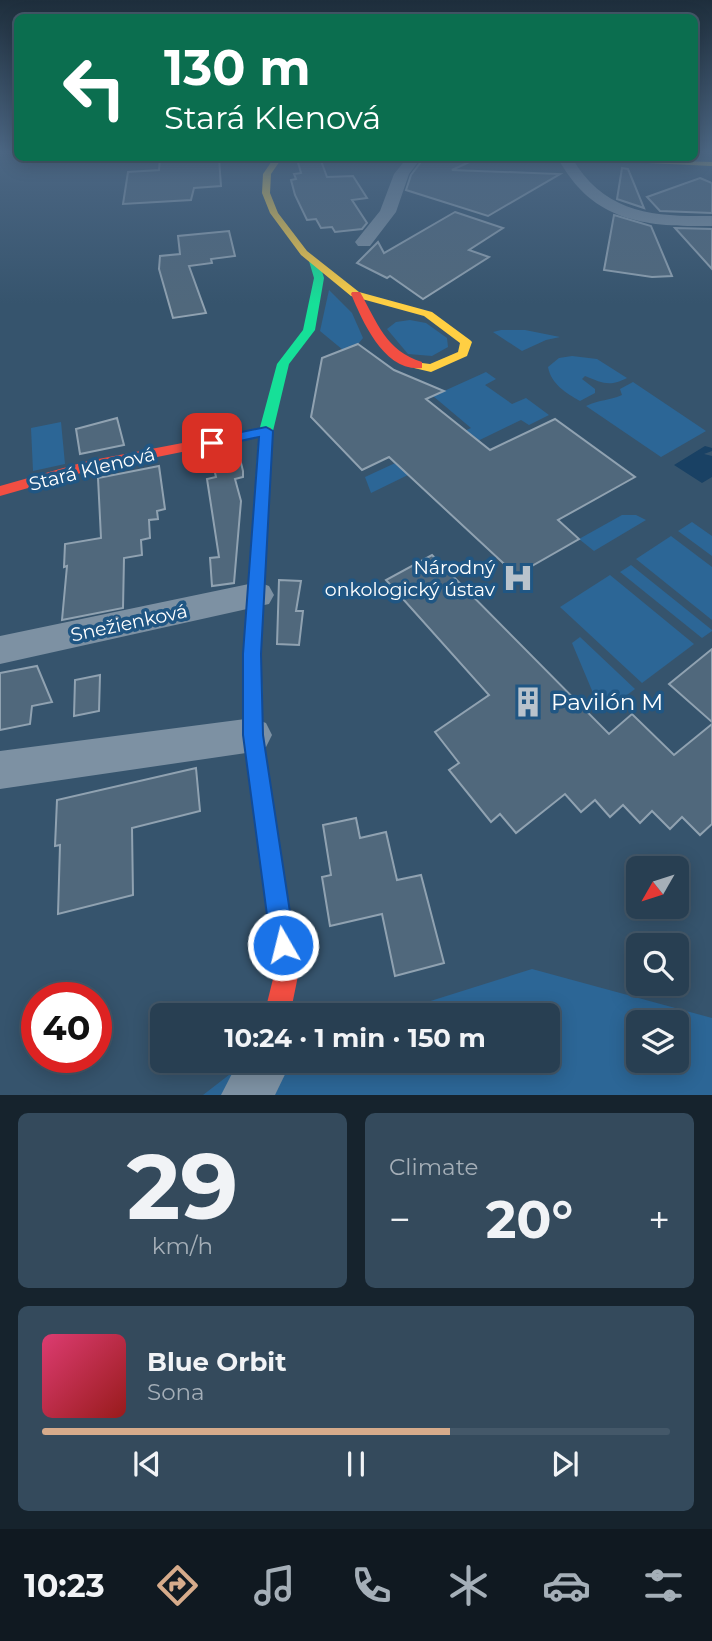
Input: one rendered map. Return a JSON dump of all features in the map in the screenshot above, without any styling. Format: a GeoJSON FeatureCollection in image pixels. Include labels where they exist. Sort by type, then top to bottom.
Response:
{"type":"FeatureCollection","features":[{"type":"Feature","properties":{"kind":"street"},"geometry":{"type":"LineString","coordinates":[[270,202],[273,214],[314,261],[356,294],[425,312],[466,342],[463,354],[431,368],[405,362],[378,340],[356,294]]}},
{"type":"Feature","properties":{"kind":"street"},"geometry":{"type":"LineString","coordinates":[[364,242],[388,212],[392,202]]}},
{"type":"Feature","properties":{"kind":"street"},"geometry":{"type":"LineString","coordinates":[[604,202],[642,218],[712,221]]}},
{"type":"Feature","properties":{"kind":"street"},"geometry":{"type":"LineString","coordinates":[[280,1003],[287,971],[253,735],[252,654],[258,595],[266,431],[284,364],[309,330],[319,278],[314,261]]}},
{"type":"Feature","properties":{"kind":"street","name":"Stará Klenová"},"geometry":{"type":"LineString","coordinates":[[0,491],[88,466],[266,431]]}},
{"type":"Feature","properties":{"kind":"street","name":"Snežienková"},"geometry":{"type":"LineString","coordinates":[[0,650],[258,595]]}},
{"type":"Feature","properties":{"kind":"street"},"geometry":{"type":"LineString","coordinates":[[0,770],[253,735]]}},
{"type":"Feature","properties":{"kind":"street"},"geometry":{"type":"LineString","coordinates":[[247,1095],[260,1073]]}},
{"type":"Feature","properties":{"kind":"shaded area"},"geometry":{"type":"Polygon","coordinates":[[[329,290],[352,313],[363,338],[358,344],[343,350],[320,331],[329,290]]]}},
{"type":"Feature","properties":{"kind":"shaded area"},"geometry":{"type":"Polygon","coordinates":[[[410,320],[426,323],[447,338],[448,347],[432,356],[408,354],[387,329],[396,322],[410,320]]]}},
{"type":"Feature","properties":{"kind":"shaded area"},"geometry":{"type":"Polygon","coordinates":[[[525,330],[560,337],[522,351],[493,332],[525,330]]]}},
{"type":"Feature","properties":{"kind":"shaded area"},"geometry":{"type":"Polygon","coordinates":[[[572,356],[597,359],[627,378],[606,383],[585,376],[582,379],[595,389],[595,393],[580,401],[556,383],[548,367],[559,358],[572,356]]]}},
{"type":"Feature","properties":{"kind":"shaded area"},"geometry":{"type":"Polygon","coordinates":[[[486,372],[496,379],[485,385],[512,404],[526,398],[549,415],[529,425],[521,420],[371,493],[365,477],[471,428],[433,396],[486,372]]]}},
{"type":"Feature","properties":{"kind":"shaded area"},"geometry":{"type":"Polygon","coordinates":[[[633,382],[706,431],[661,457],[586,406],[622,395],[620,389],[633,382]]]}},
{"type":"Feature","properties":{"kind":"shaded area"},"geometry":{"type":"Polygon","coordinates":[[[61,422],[65,464],[33,471],[31,428],[61,422]]]}},
{"type":"Feature","properties":{"kind":"shaded area"},"geometry":{"type":"Polygon","coordinates":[[[705,446],[712,448],[712,451],[704,454],[712,456],[712,477],[702,483],[674,465],[705,446]]]}},
{"type":"Feature","properties":{"kind":"shaded area"},"geometry":{"type":"Polygon","coordinates":[[[622,515],[636,515],[646,520],[594,551],[579,539],[622,515]]]}},
{"type":"Feature","properties":{"kind":"shaded area"},"geometry":{"type":"Polygon","coordinates":[[[692,522],[712,536],[712,556],[678,531],[692,522]]]}},
{"type":"Feature","properties":{"kind":"shaded area"},"geometry":{"type":"Polygon","coordinates":[[[671,536],[712,567],[712,620],[636,559],[671,536]]]}},
{"type":"Feature","properties":{"kind":"shaded area"},"geometry":{"type":"Polygon","coordinates":[[[631,565],[712,631],[702,638],[620,572],[631,565]]]}},
{"type":"Feature","properties":{"kind":"shaded area"},"geometry":{"type":"Polygon","coordinates":[[[610,575],[694,644],[642,683],[560,607],[610,575]]]}},
{"type":"Feature","properties":{"kind":"shaded area"},"geometry":{"type":"Polygon","coordinates":[[[580,637],[635,689],[607,710],[596,700],[572,643],[580,637]]]}},
{"type":"Feature","properties":{"kind":"shaded area"},"geometry":{"type":"Polygon","coordinates":[[[532,969],[683,1010],[626,1010],[626,1073],[689,1073],[689,1012],[712,1018],[712,1095],[203,1095],[231,1073],[560,1073],[560,1003],[424,1003],[532,969]]]}},
{"type":"Feature","properties":{"kind":"building"},"geometry":{"type":"Polygon","coordinates":[[[298,202],[353,202],[367,223],[362,229],[335,232],[332,227],[321,228],[316,219],[307,220],[298,202]]]}},
{"type":"Feature","properties":{"kind":"building"},"geometry":{"type":"Polygon","coordinates":[[[444,202],[512,202],[488,216],[444,202]]]}},
{"type":"Feature","properties":{"kind":"building"},"geometry":{"type":"Polygon","coordinates":[[[626,202],[642,202],[644,208],[626,202]]]}},
{"type":"Feature","properties":{"kind":"building"},"geometry":{"type":"Polygon","coordinates":[[[652,202],[712,202],[712,213],[660,211],[652,202]]]}},
{"type":"Feature","properties":{"kind":"building"},"geometry":{"type":"Polygon","coordinates":[[[455,212],[503,228],[469,250],[489,257],[423,299],[390,276],[387,278],[357,263],[378,242],[384,253],[455,212]]]}},
{"type":"Feature","properties":{"kind":"building"},"geometry":{"type":"Polygon","coordinates":[[[614,215],[651,226],[672,276],[652,277],[604,270],[614,215]]]}},
{"type":"Feature","properties":{"kind":"building"},"geometry":{"type":"Polygon","coordinates":[[[675,228],[712,229],[712,269],[675,228]]]}},
{"type":"Feature","properties":{"kind":"building"},"geometry":{"type":"Polygon","coordinates":[[[229,231],[235,256],[211,259],[212,263],[189,266],[206,313],[173,318],[159,269],[160,256],[180,254],[178,236],[229,231]]]}},
{"type":"Feature","properties":{"kind":"building"},"geometry":{"type":"Polygon","coordinates":[[[358,344],[394,370],[444,391],[426,399],[490,450],[555,419],[635,477],[558,520],[579,539],[516,575],[389,457],[362,470],[311,417],[322,358],[358,344]]]}},
{"type":"Feature","properties":{"kind":"building"},"geometry":{"type":"Polygon","coordinates":[[[117,418],[124,445],[80,454],[76,429],[117,418]]]}},
{"type":"Feature","properties":{"kind":"building"},"geometry":{"type":"Polygon","coordinates":[[[238,451],[243,477],[235,479],[241,501],[234,583],[212,586],[210,558],[219,557],[207,479],[216,477],[211,456],[238,451]]]}},
{"type":"Feature","properties":{"kind":"building"},"geometry":{"type":"Polygon","coordinates":[[[159,466],[165,509],[157,511],[158,519],[149,520],[150,538],[141,540],[142,555],[124,558],[123,608],[62,620],[67,566],[64,567],[65,544],[101,538],[98,478],[159,466]]]}},
{"type":"Feature","properties":{"kind":"building","name":"Pavilón M"},"geometry":{"type":"Polygon","coordinates":[[[432,555],[609,734],[632,714],[674,755],[712,724],[712,824],[700,835],[682,817],[670,829],[652,811],[640,823],[623,805],[610,817],[595,800],[581,812],[565,794],[516,833],[500,814],[491,822],[449,770],[459,763],[435,732],[489,695],[386,580],[432,555]]]}},
{"type":"Feature","properties":{"kind":"building"},"geometry":{"type":"Polygon","coordinates":[[[279,580],[301,581],[296,611],[303,611],[299,645],[277,644],[279,580]]]}},
{"type":"Feature","properties":{"kind":"building"},"geometry":{"type":"Polygon","coordinates":[[[712,649],[712,722],[669,684],[712,649]]]}},
{"type":"Feature","properties":{"kind":"building"},"geometry":{"type":"Polygon","coordinates":[[[37,666],[52,702],[32,706],[30,724],[0,730],[0,673],[37,666]]]}},
{"type":"Feature","properties":{"kind":"building"},"geometry":{"type":"Polygon","coordinates":[[[100,675],[99,711],[74,716],[75,680],[100,675]]]}},
{"type":"Feature","properties":{"kind":"building"},"geometry":{"type":"Polygon","coordinates":[[[196,768],[200,811],[132,828],[133,895],[58,914],[60,845],[55,846],[57,800],[196,768]]]}},
{"type":"Feature","properties":{"kind":"building"},"geometry":{"type":"Polygon","coordinates":[[[356,818],[360,838],[386,832],[397,880],[421,875],[444,963],[395,976],[382,914],[330,926],[322,877],[331,875],[323,825],[356,818]]]}},
{"type":"Feature","properties":{"kind":"traffic: fast"},"geometry":{"type":"LineString","coordinates":[[253,710],[252,655],[266,431],[283,364],[309,330],[319,278],[314,261]]}},
{"type":"Feature","properties":{"kind":"traffic: slow"},"geometry":{"type":"LineString","coordinates":[[270,202],[274,213],[304,253],[355,294],[428,314],[466,342],[463,354],[431,368],[418,365]]}},
{"type":"Feature","properties":{"kind":"traffic: jam"},"geometry":{"type":"LineString","coordinates":[[356,294],[372,328],[386,347],[395,355],[418,365]]}},
{"type":"Feature","properties":{"kind":"traffic: jam"},"geometry":{"type":"LineString","coordinates":[[0,491],[88,466],[266,431]]}},
{"type":"Feature","properties":{"kind":"traffic: jam"},"geometry":{"type":"LineString","coordinates":[[253,710],[253,735],[287,971],[280,1003]]}},
{"type":"Feature","properties":{"kind":"place","name":"Národný onkologický ústav"},"geometry":{"type":"Point","coordinates":[518,578]}},
{"type":"Feature","properties":{"kind":"place","name":"Pavilón M"},"geometry":{"type":"Point","coordinates":[528,702]}},
{"type":"Feature","properties":{"kind":"route"},"geometry":{"type":"LineString","coordinates":[[212,443],[266,431],[258,595],[252,654],[253,735],[283,945]]}}]}
